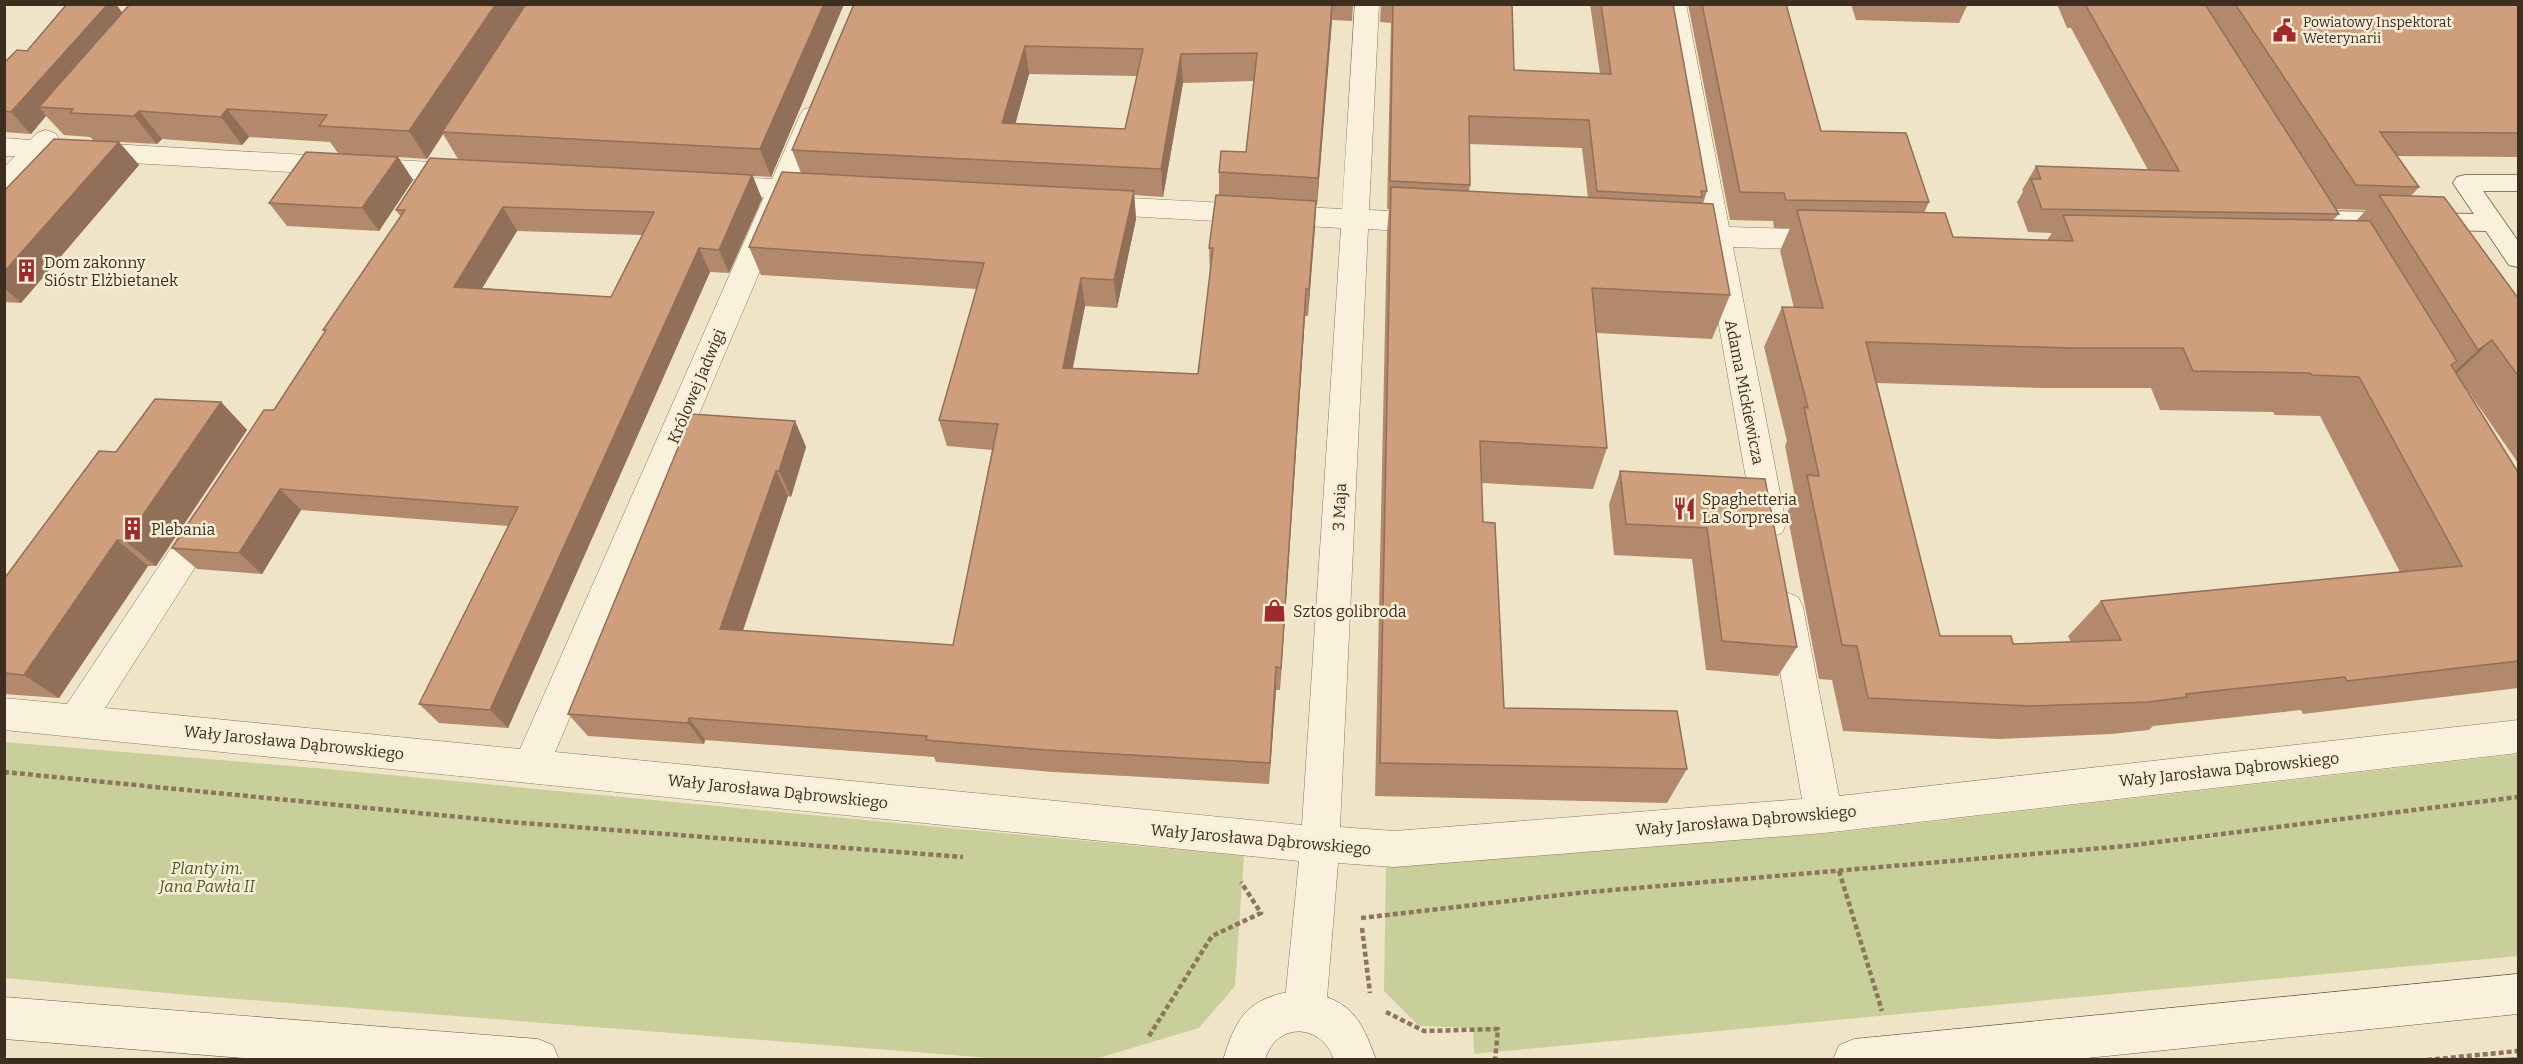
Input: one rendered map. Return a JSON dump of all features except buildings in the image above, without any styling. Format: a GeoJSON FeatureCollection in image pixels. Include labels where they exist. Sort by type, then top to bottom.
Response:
{"type":"FeatureCollection","features":[{"type":"Feature","properties":{"kind":"street","name":"3 Maja"},"geometry":{"type":"LineString","coordinates":[[1305,1010],[1320,845],[1367,4]]}},
{"type":"Feature","properties":{"kind":"street","name":"Adama Mickiewicza"},"geometry":{"type":"LineString","coordinates":[[1674,4],[1824,815]]}},
{"type":"Feature","properties":{"kind":"street","name":"Królowej Jadwigi"},"geometry":{"type":"LineString","coordinates":[[531,766],[823,91]]}},
{"type":"Feature","properties":{"kind":"street"},"geometry":{"type":"LineString","coordinates":[[4,184],[60,123]]}},
{"type":"Feature","properties":{"kind":"street"},"geometry":{"type":"LineString","coordinates":[[415,201],[454,141]]}},
{"type":"Feature","properties":{"kind":"street"},"geometry":{"type":"LineString","coordinates":[[4,147],[494,174]]}},
{"type":"Feature","properties":{"kind":"street"},"geometry":{"type":"LineString","coordinates":[[686,184],[842,192]]}},
{"type":"Feature","properties":{"kind":"street"},"geometry":{"type":"LineString","coordinates":[[1069,204],[1461,225]]}},
{"type":"Feature","properties":{"kind":"street"},"geometry":{"type":"LineString","coordinates":[[2319,209],[2342,250]]}},
{"type":"Feature","properties":{"kind":"street"},"geometry":{"type":"LineString","coordinates":[[1647,234],[1716,238],[1858,240]]}},
{"type":"Feature","properties":{"kind":"street"},"geometry":{"type":"LineString","coordinates":[[77,720],[220,501]]}},
{"type":"Feature","properties":{"kind":"street","name":"Wały Jarosława Dąbrowskiego"},"geometry":{"type":"LineString","coordinates":[[4,714],[1320,845],[1394,849],[1824,815],[2518,737]]}},
{"type":"Feature","properties":{"kind":"street"},"geometry":{"type":"LineString","coordinates":[[1854,1059],[2518,994]]}},
{"type":"Feature","properties":{"kind":"street"},"geometry":{"type":"LineString","coordinates":[[1244,1059],[1245,1050],[1258,1027],[1280,1012],[1305,1010],[1324,1015],[1341,1026],[1352,1043],[1355,1059]]}},
{"type":"Feature","properties":{"kind":"street"},"geometry":{"type":"LineString","coordinates":[[4,1018],[538,1059]]}},
{"type":"Feature","properties":{"kind":"lane"},"geometry":{"type":"LineString","coordinates":[[2518,183],[2464,183],[2518,259]]}},
{"type":"Feature","properties":{"kind":"lane"},"geometry":{"type":"LineString","coordinates":[[2319,209],[2492,223]]}},
{"type":"Feature","properties":{"kind":"path"},"geometry":{"type":"LineString","coordinates":[[4,772],[510,822],[969,858]]}},
{"type":"Feature","properties":{"kind":"path"},"geometry":{"type":"LineString","coordinates":[[1371,1004],[1361,918],[1578,893],[2126,846],[2518,797]]}},
{"type":"Feature","properties":{"kind":"path"},"geometry":{"type":"LineString","coordinates":[[1839,871],[1898,1056]]}},
{"type":"Feature","properties":{"kind":"path"},"geometry":{"type":"LineString","coordinates":[[1149,1035],[1212,936],[1262,913],[1239,879]]}},
{"type":"Feature","properties":{"kind":"path"},"geometry":{"type":"LineString","coordinates":[[1382,1009],[1424,1031],[1498,1029],[1495,1059]]}},
{"type":"Feature","properties":{"kind":"path"},"geometry":{"type":"LineString","coordinates":[[2427,1059],[2518,1051]]}},
{"type":"Feature","properties":{"kind":"green space","name":"Planty im. Jana Pawła II"},"geometry":{"type":"Polygon","coordinates":[[[4,742],[327,769],[1244,856],[1235,986],[1199,1028],[1095,1059],[1016,1060],[200,996],[5,978],[4,742]]]}},
{"type":"Feature","properties":{"kind":"green space"},"geometry":{"type":"Polygon","coordinates":[[[2518,754],[2518,956],[1474,1054],[1473,1028],[1419,1026],[1384,991],[1386,865],[1832,833],[2518,754]]]}},
{"type":"Feature","properties":{"kind":"place","name":"Powiatowy Inspektorat Weterynarii"},"geometry":{"type":"Point","coordinates":[2285,30]}},
{"type":"Feature","properties":{"kind":"place","name":"Dom zakonny Sióstr Elżbietanek"},"geometry":{"type":"Point","coordinates":[26,271]}},
{"type":"Feature","properties":{"kind":"place","name":"Spaghetteria La Sorpresa"},"geometry":{"type":"Point","coordinates":[1684,508]}},
{"type":"Feature","properties":{"kind":"place","name":"Plebania"},"geometry":{"type":"Point","coordinates":[133,529]}},
{"type":"Feature","properties":{"kind":"place","name":"Sztos golibroda"},"geometry":{"type":"Point","coordinates":[1275,611]}}]}
